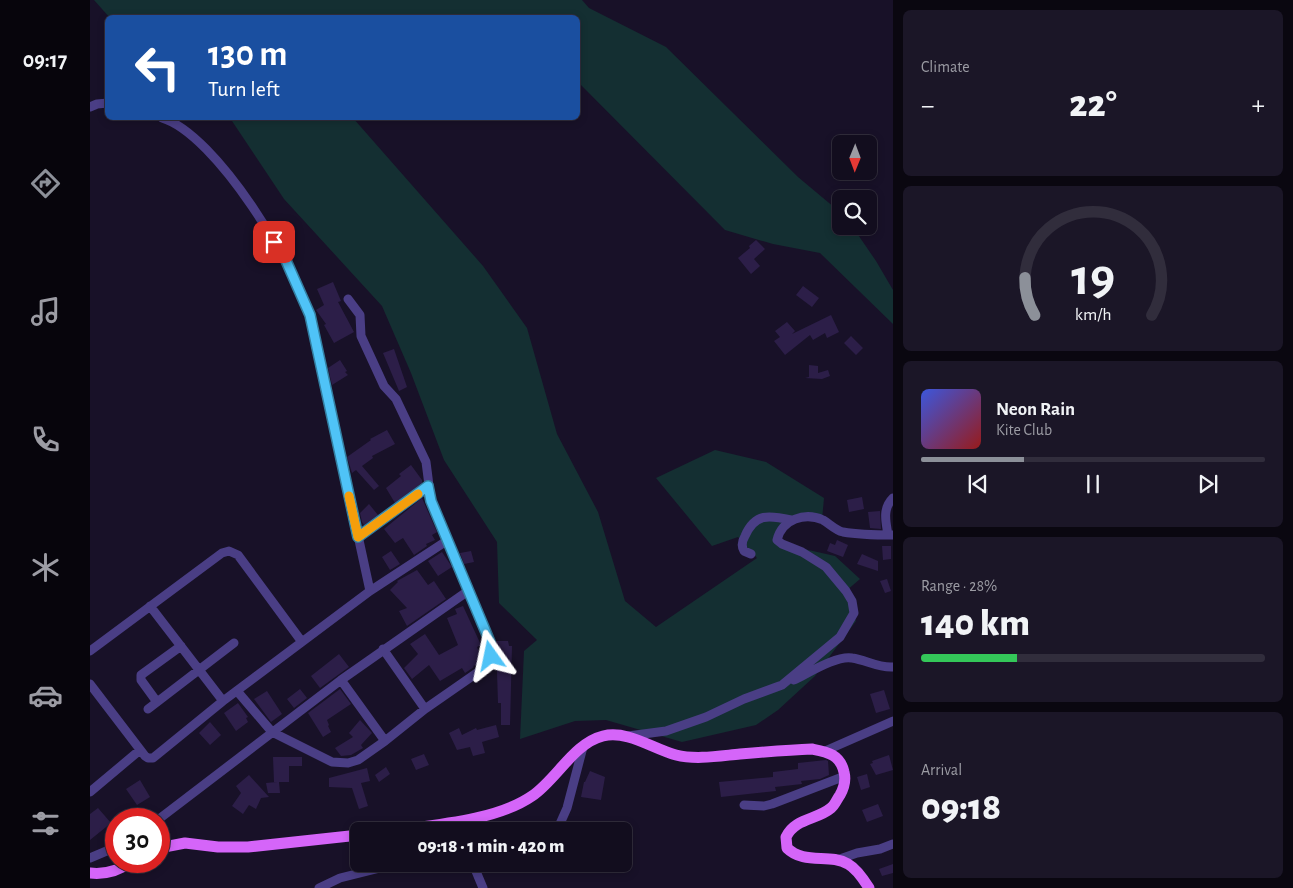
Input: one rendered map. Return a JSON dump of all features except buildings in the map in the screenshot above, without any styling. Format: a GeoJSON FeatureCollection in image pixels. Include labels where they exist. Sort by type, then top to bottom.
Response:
{"type":"FeatureCollection","features":[{"type":"Feature","properties":{"kind":"main road"},"geometry":{"type":"LineString","coordinates":[[451,822],[502,811],[521,803],[541,789],[583,747],[603,736],[625,736],[666,752],[687,756],[812,749],[825,751],[834,755],[842,764],[845,776],[843,790],[833,806],[825,812],[810,817],[794,826],[786,837],[787,848],[798,856],[837,860],[847,863],[852,866],[870,888]]}},
{"type":"Feature","properties":{"kind":"main road"},"geometry":{"type":"LineString","coordinates":[[170,846],[185,843],[218,847],[248,846],[350,837]]}},
{"type":"Feature","properties":{"kind":"main road"},"geometry":{"type":"LineString","coordinates":[[90,873],[107,873]]}},
{"type":"Feature","properties":{"kind":"street"},"geometry":{"type":"LineString","coordinates":[[90,107],[105,103]]}},
{"type":"Feature","properties":{"kind":"street"},"geometry":{"type":"LineString","coordinates":[[168,120],[175,122],[187,131],[229,175],[284,256],[310,315],[370,591]]}},
{"type":"Feature","properties":{"kind":"street"},"geometry":{"type":"LineString","coordinates":[[237,691],[272,732],[337,764],[353,762],[385,741],[484,668],[491,656],[490,642],[431,501],[426,462],[396,399],[384,386],[362,339],[360,315],[348,298]]}},
{"type":"Feature","properties":{"kind":"street"},"geometry":{"type":"LineString","coordinates":[[358,537],[428,486]]}},
{"type":"Feature","properties":{"kind":"street"},"geometry":{"type":"LineString","coordinates":[[751,554],[744,551],[742,547],[743,538],[753,522],[767,516],[790,520],[801,517],[822,520],[840,532],[871,536],[890,535],[886,506],[893,498]]}},
{"type":"Feature","properties":{"kind":"street"},"geometry":{"type":"LineString","coordinates":[[782,685],[840,637],[854,613],[852,601],[826,567],[802,552],[777,540],[778,534],[790,520]]}},
{"type":"Feature","properties":{"kind":"street"},"geometry":{"type":"LineString","coordinates":[[90,684],[146,757],[155,757],[223,701],[370,591],[448,540]]}},
{"type":"Feature","properties":{"kind":"street"},"geometry":{"type":"LineString","coordinates":[[90,650],[222,553],[232,552],[238,555],[302,642]]}},
{"type":"Feature","properties":{"kind":"street"},"geometry":{"type":"LineString","coordinates":[[170,811],[383,649],[468,591]]}},
{"type":"Feature","properties":{"kind":"street"},"geometry":{"type":"LineString","coordinates":[[150,606],[223,701]]}},
{"type":"Feature","properties":{"kind":"street"},"geometry":{"type":"LineString","coordinates":[[148,709],[234,643]]}},
{"type":"Feature","properties":{"kind":"street"},"geometry":{"type":"LineString","coordinates":[[157,702],[141,680],[141,675],[181,646]]}},
{"type":"Feature","properties":{"kind":"street"},"geometry":{"type":"LineString","coordinates":[[383,649],[425,710]]}},
{"type":"Feature","properties":{"kind":"street"},"geometry":{"type":"LineString","coordinates":[[625,736],[666,731],[706,717],[839,659],[847,657],[875,666],[893,667]]}},
{"type":"Feature","properties":{"kind":"street"},"geometry":{"type":"LineString","coordinates":[[341,680],[385,741]]}},
{"type":"Feature","properties":{"kind":"street"},"geometry":{"type":"LineString","coordinates":[[825,751],[893,721]]}},
{"type":"Feature","properties":{"kind":"street"},"geometry":{"type":"LineString","coordinates":[[561,822],[567,808],[583,747]]}},
{"type":"Feature","properties":{"kind":"street"},"geometry":{"type":"LineString","coordinates":[[90,792],[140,750]]}},
{"type":"Feature","properties":{"kind":"street"},"geometry":{"type":"LineString","coordinates":[[744,805],[764,806],[772,804],[845,776]]}},
{"type":"Feature","properties":{"kind":"street"},"geometry":{"type":"LineString","coordinates":[[837,860],[893,844]]}},
{"type":"Feature","properties":{"kind":"street"},"geometry":{"type":"LineString","coordinates":[[90,858],[105,851]]}},
{"type":"Feature","properties":{"kind":"street"},"geometry":{"type":"LineString","coordinates":[[320,888],[340,878],[364,872]]}},
{"type":"Feature","properties":{"kind":"street"},"geometry":{"type":"LineString","coordinates":[[476,872],[483,888]]}},
{"type":"Feature","properties":{"kind":"green space"},"geometry":{"type":"Polygon","coordinates":[[[94,0],[582,0],[589,8],[666,47],[798,177],[832,205],[832,235],[858,235],[893,290],[893,324],[820,253],[773,244],[725,230],[580,84],[580,15],[107,15],[94,0]]]}},
{"type":"Feature","properties":{"kind":"green space"},"geometry":{"type":"Polygon","coordinates":[[[231,120],[355,120],[483,266],[527,328],[557,434],[598,512],[625,601],[656,627],[757,558],[738,537],[712,546],[656,478],[715,450],[766,462],[824,498],[822,520],[801,517],[778,534],[782,544],[835,556],[860,579],[846,591],[856,621],[815,676],[778,710],[756,725],[682,742],[606,720],[575,721],[520,739],[524,651],[537,640],[499,603],[497,542],[444,460],[411,373],[382,306],[284,199],[231,120]]]}},
{"type":"Feature","properties":{"kind":"slow traffic"},"geometry":{"type":"LineString","coordinates":[[349,496],[358,537],[418,494]]}},
{"type":"Feature","properties":{"kind":"route"},"geometry":{"type":"LineString","coordinates":[[274,242],[284,256],[310,315],[358,537],[428,486],[431,501],[490,642],[491,656]]}}]}
